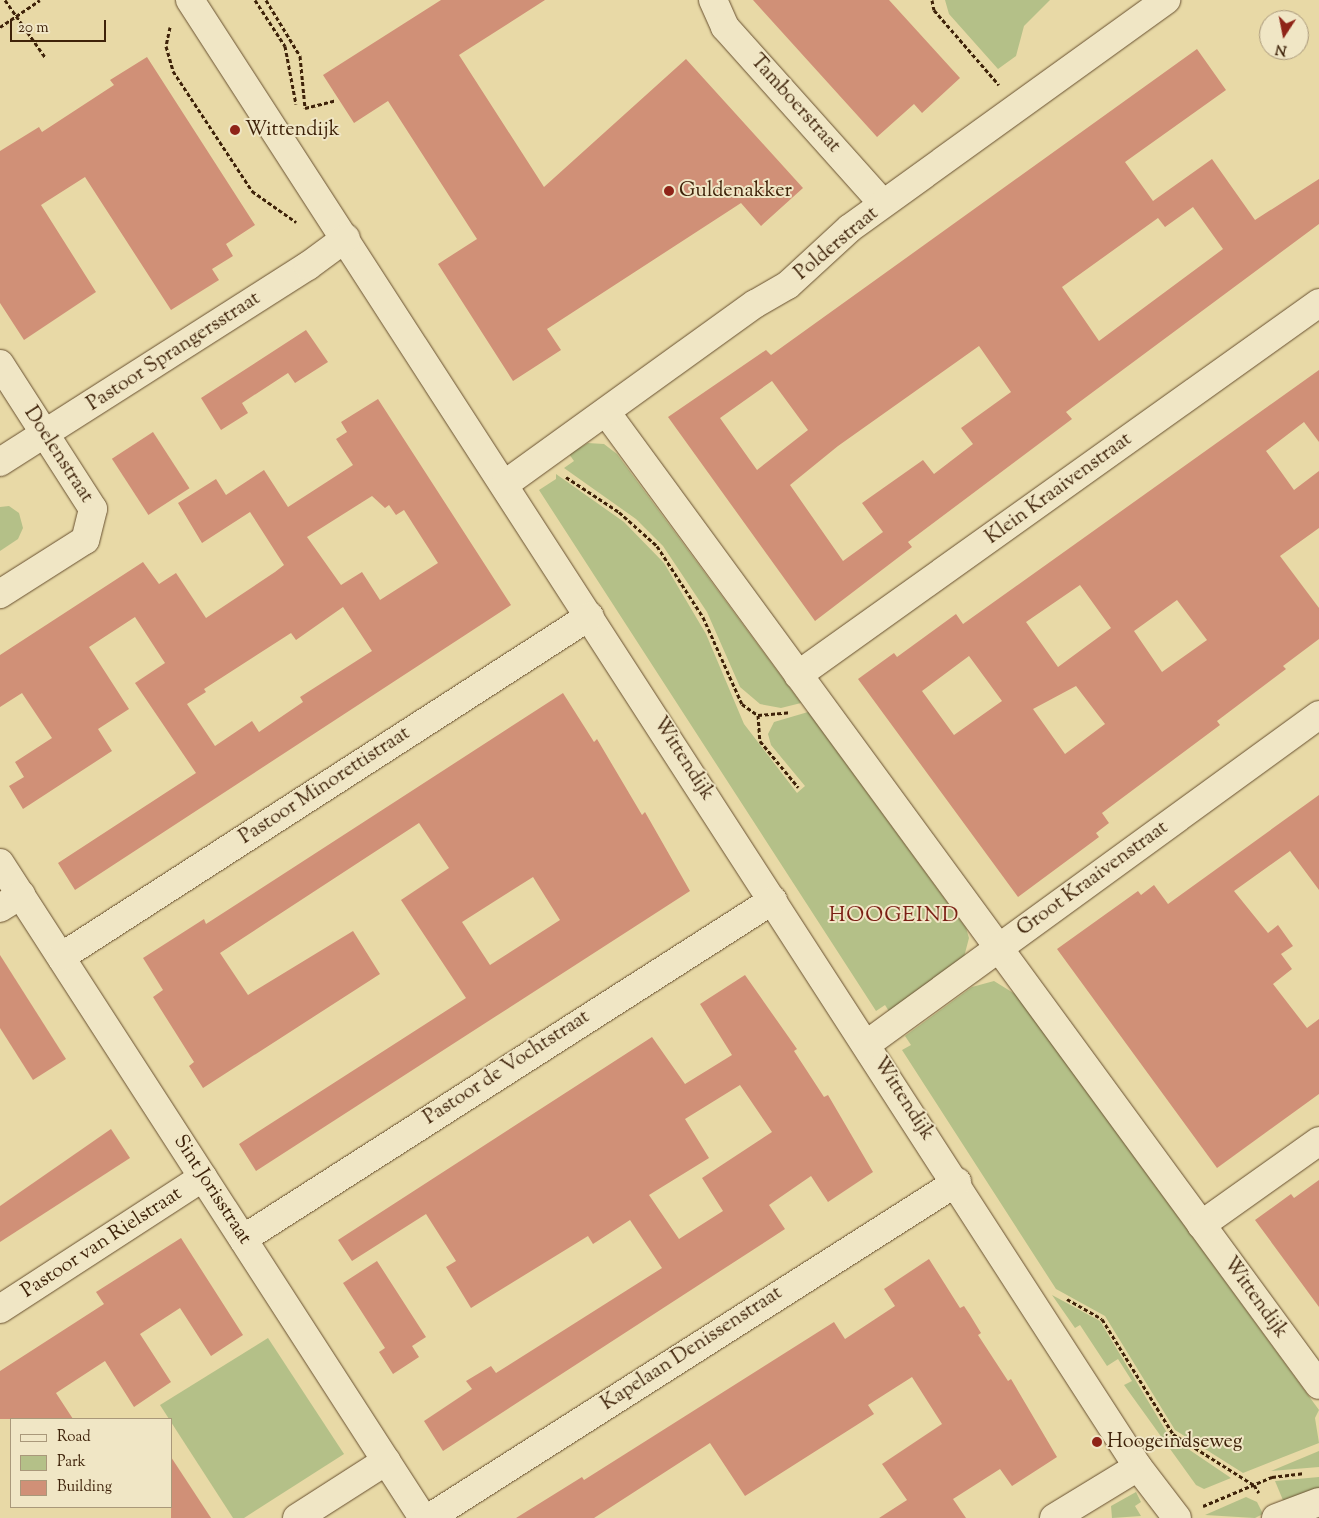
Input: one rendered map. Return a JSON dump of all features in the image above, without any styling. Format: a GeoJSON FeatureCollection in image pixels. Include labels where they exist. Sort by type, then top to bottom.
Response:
{"type":"FeatureCollection","features":[{"type":"Feature","properties":{"kind":"street","name":"Wittendijk"},"geometry":{"type":"LineString","coordinates":[[190,0],[957,1182],[1138,1467],[1188,1513]]}},
{"type":"Feature","properties":{"kind":"street","name":"Tamboerstraat"},"geometry":{"type":"LineString","coordinates":[[712,0],[725,27],[883,204]]}},
{"type":"Feature","properties":{"kind":"street","name":"Polderstraat"},"geometry":{"type":"LineString","coordinates":[[504,484],[755,304],[788,285],[833,241],[1166,0]]}},
{"type":"Feature","properties":{"kind":"street","name":"Pastoor Sprangersstraat"},"geometry":{"type":"LineString","coordinates":[[0,462],[308,266],[346,238]]}},
{"type":"Feature","properties":{"kind":"street","name":"Klein Kraaivenstraat"},"geometry":{"type":"LineString","coordinates":[[798,675],[1319,303]]}},
{"type":"Feature","properties":{"kind":"street","name":"Doelenstraat"},"geometry":{"type":"LineString","coordinates":[[0,364],[93,509],[85,540],[0,594]]}},
{"type":"Feature","properties":{"kind":"street","name":"Wittendijk"},"geometry":{"type":"LineString","coordinates":[[606,412],[1319,1385]]}},
{"type":"Feature","properties":{"kind":"street","name":"Pastoor Minorettistraat"},"geometry":{"type":"LineString","coordinates":[[61,957],[590,616]]}},
{"type":"Feature","properties":{"kind":"street","name":"Groot Kraaivenstraat"},"geometry":{"type":"LineString","coordinates":[[867,1044],[1319,716]]}},
{"type":"Feature","properties":{"kind":"street","name":"Sint Jorisstraat"},"geometry":{"type":"LineString","coordinates":[[0,863],[10,901],[61,957],[423,1518]]}},
{"type":"Feature","properties":{"kind":"street","name":"Pastoor de Vochtstraat"},"geometry":{"type":"LineString","coordinates":[[243,1239],[773,900]]}},
{"type":"Feature","properties":{"kind":"street"},"geometry":{"type":"LineString","coordinates":[[1201,1225],[1319,1141]]}},
{"type":"Feature","properties":{"kind":"street","name":"Pastoor van Rielstraat"},"geometry":{"type":"LineString","coordinates":[[0,1309],[203,1177]]}},
{"type":"Feature","properties":{"kind":"street","name":"Kapelaan Denissenstraat"},"geometry":{"type":"LineString","coordinates":[[429,1518],[957,1182]]}},
{"type":"Feature","properties":{"kind":"street"},"geometry":{"type":"LineString","coordinates":[[297,1518],[386,1462]]}},
{"type":"Feature","properties":{"kind":"street"},"geometry":{"type":"LineString","coordinates":[[1054,1518],[1138,1467]]}},
{"type":"Feature","properties":{"kind":"street"},"geometry":{"type":"LineString","coordinates":[[1276,1518],[1319,1502]]}},
{"type":"Feature","properties":{"kind":"path"},"geometry":{"type":"LineString","coordinates":[[6,0],[45,57]]}},
{"type":"Feature","properties":{"kind":"path"},"geometry":{"type":"LineString","coordinates":[[0,27],[40,0]]}},
{"type":"Feature","properties":{"kind":"path"},"geometry":{"type":"LineString","coordinates":[[266,0],[300,56],[305,108],[336,100]]}},
{"type":"Feature","properties":{"kind":"path"},"geometry":{"type":"LineString","coordinates":[[932,0],[934,10],[1018,107]]}},
{"type":"Feature","properties":{"kind":"path"},"geometry":{"type":"LineString","coordinates":[[544,456],[571,481],[619,512],[656,546],[703,617],[731,686],[742,704],[758,715],[783,714],[816,699]]}},
{"type":"Feature","properties":{"kind":"path"},"geometry":{"type":"LineString","coordinates":[[758,715],[760,741],[798,787]]}},
{"type":"Feature","properties":{"kind":"path"},"geometry":{"type":"LineString","coordinates":[[1188,1513],[1272,1477],[1311,1473]]}},
{"type":"Feature","properties":{"kind":"green space"},"geometry":{"type":"Polygon","coordinates":[[[945,0],[1050,0],[1024,26],[1016,56],[998,69],[949,14],[945,0]]]}},
{"type":"Feature","properties":{"kind":"green space"},"geometry":{"type":"Polygon","coordinates":[[[588,443],[604,444],[617,454],[801,703],[781,708],[760,704],[740,687],[707,612],[663,546],[636,519],[564,468],[574,461],[569,454],[588,443]]]}},
{"type":"Feature","properties":{"kind":"green space"},"geometry":{"type":"Polygon","coordinates":[[[556,474],[624,522],[664,563],[706,634],[744,724],[797,793],[805,786],[771,745],[768,734],[774,722],[808,712],[966,928],[969,938],[964,957],[890,1013],[885,1005],[876,1011],[539,490],[556,479],[556,474]]]}},
{"type":"Feature","properties":{"kind":"green space"},"geometry":{"type":"Polygon","coordinates":[[[9,506],[19,513],[23,528],[18,539],[0,551],[0,507],[9,506]]]}},
{"type":"Feature","properties":{"kind":"green space"},"geometry":{"type":"Polygon","coordinates":[[[994,981],[1015,994],[1319,1410],[1315,1418],[1319,1443],[1243,1473],[1175,1430],[1105,1316],[1056,1289],[902,1050],[911,1045],[905,1036],[972,987],[994,981]]]}},
{"type":"Feature","properties":{"kind":"green space"},"geometry":{"type":"Polygon","coordinates":[[[1052,1295],[1100,1321],[1169,1436],[1231,1478],[1204,1489],[1196,1485],[1124,1385],[1132,1381],[1118,1359],[1107,1366],[1080,1325],[1075,1328],[1052,1295]]]}},
{"type":"Feature","properties":{"kind":"green space"},"geometry":{"type":"Polygon","coordinates":[[[268,1338],[344,1454],[244,1518],[233,1518],[172,1424],[172,1418],[168,1418],[160,1405],[268,1338]]]}},
{"type":"Feature","properties":{"kind":"green space"},"geometry":{"type":"Polygon","coordinates":[[[1319,1451],[1319,1467],[1271,1471],[1319,1451]]]}},
{"type":"Feature","properties":{"kind":"green space"},"geometry":{"type":"Polygon","coordinates":[[[1319,1477],[1319,1493],[1285,1505],[1275,1481],[1319,1477]]]}},
{"type":"Feature","properties":{"kind":"green space"},"geometry":{"type":"Polygon","coordinates":[[[1136,1492],[1141,1502],[1135,1506],[1141,1516],[1112,1518],[1111,1506],[1136,1492]]]}},
{"type":"Feature","properties":{"kind":"green space"},"geometry":{"type":"Polygon","coordinates":[[[1246,1497],[1257,1502],[1263,1514],[1255,1518],[1205,1515],[1246,1497]]]}},
{"type":"Feature","properties":{"kind":"building","name":"Guldenakker"},"geometry":{"type":"Polygon","coordinates":[[[441,0],[545,0],[459,55],[544,187],[686,59],[803,188],[761,226],[741,203],[547,329],[561,350],[513,381],[438,264],[477,239],[388,101],[354,123],[323,75],[441,0]]]}},
{"type":"Feature","properties":{"kind":"building"},"geometry":{"type":"Polygon","coordinates":[[[753,0],[889,0],[960,78],[922,113],[914,104],[877,137],[753,0]]]}},
{"type":"Feature","properties":{"kind":"building"},"geometry":{"type":"Polygon","coordinates":[[[1197,49],[1226,90],[1125,162],[1153,201],[1212,159],[1255,220],[1319,179],[1319,224],[1066,412],[1072,419],[908,542],[912,547],[815,621],[668,417],[766,350],[771,355],[1197,49]],[[1193,207],[1165,227],[1158,218],[1062,287],[1099,341],[1223,249],[1193,207]],[[979,346],[838,446],[790,485],[843,561],[883,532],[862,503],[923,460],[934,474],[973,444],[961,428],[1011,392],[979,346]],[[772,381],[720,418],[757,470],[808,430],[772,381]]]}},
{"type":"Feature","properties":{"kind":"building"},"geometry":{"type":"Polygon","coordinates":[[[147,57],[255,225],[226,244],[233,256],[212,269],[219,280],[171,310],[85,177],[41,205],[96,292],[24,340],[0,303],[0,151],[39,127],[42,132],[114,85],[110,80],[147,57]]]}},
{"type":"Feature","properties":{"kind":"building"},"geometry":{"type":"Polygon","coordinates":[[[306,330],[328,362],[295,383],[288,373],[242,403],[248,413],[221,430],[201,398],[306,330]]]}},
{"type":"Feature","properties":{"kind":"building"},"geometry":{"type":"Polygon","coordinates":[[[1319,370],[1319,442],[1304,422],[1266,451],[1294,490],[1319,471],[1319,528],[1280,556],[1319,608],[1319,639],[1283,666],[1286,669],[1217,721],[1220,725],[1102,813],[1109,823],[1096,833],[1099,837],[1018,897],[858,679],[894,653],[897,657],[956,614],[963,624],[1319,370]],[[1080,585],[1026,622],[1058,667],[1111,628],[1080,585]],[[1177,600],[1134,631],[1162,672],[1207,640],[1177,600]],[[969,656],[922,691],[954,735],[1002,701],[969,656]],[[1076,686],[1033,709],[1065,754],[1105,724],[1076,686]]]}},
{"type":"Feature","properties":{"kind":"building"},"geometry":{"type":"Polygon","coordinates":[[[378,399],[511,605],[75,890],[58,863],[196,773],[135,683],[165,663],[135,617],[89,647],[129,709],[98,729],[112,751],[23,809],[9,786],[24,777],[15,762],[52,738],[22,693],[0,707],[0,655],[143,562],[159,584],[176,573],[206,618],[275,572],[284,565],[250,512],[202,543],[178,503],[216,479],[226,495],[264,470],[288,507],[353,465],[336,439],[347,432],[341,422],[378,399]],[[372,496],[307,537],[341,585],[362,572],[380,600],[438,563],[404,510],[396,515],[389,505],[385,508],[372,496]],[[343,607],[296,640],[291,633],[204,689],[206,692],[187,704],[215,746],[252,721],[259,732],[303,702],[300,697],[372,651],[343,607]]]}},
{"type":"Feature","properties":{"kind":"building"},"geometry":{"type":"Polygon","coordinates":[[[153,432],[189,488],[148,515],[112,459],[153,432]]]}},
{"type":"Feature","properties":{"kind":"building"},"geometry":{"type":"Polygon","coordinates":[[[563,693],[594,742],[597,739],[642,815],[645,812],[690,891],[256,1171],[239,1144],[466,998],[401,900],[449,868],[419,823],[220,953],[248,995],[353,931],[380,974],[203,1088],[189,1066],[194,1062],[153,997],[163,990],[143,958],[204,919],[206,924],[563,693]],[[533,877],[462,922],[490,965],[560,920],[533,877]]]}},
{"type":"Feature","properties":{"kind":"building"},"geometry":{"type":"Polygon","coordinates":[[[1319,795],[1319,890],[1290,851],[1234,891],[1268,933],[1278,925],[1293,946],[1281,954],[1292,969],[1273,984],[1307,1028],[1319,1019],[1319,1094],[1217,1168],[1057,949],[1138,891],[1141,895],[1154,885],[1168,904],[1319,795]]]}},
{"type":"Feature","properties":{"kind":"building"},"geometry":{"type":"Polygon","coordinates":[[[0,955],[66,1059],[33,1080],[0,1028],[0,955]]]}},
{"type":"Feature","properties":{"kind":"building"},"geometry":{"type":"Polygon","coordinates":[[[745,975],[797,1049],[794,1051],[824,1097],[828,1095],[873,1172],[828,1202],[811,1176],[769,1205],[785,1229],[443,1451],[424,1421],[472,1389],[466,1381],[491,1366],[496,1373],[662,1268],[630,1220],[593,1244],[588,1236],[471,1308],[446,1267],[456,1261],[426,1214],[352,1261],[338,1240],[652,1037],[685,1084],[732,1055],[700,1004],[745,975]],[[740,1085],[685,1119],[709,1158],[649,1195],[679,1239],[723,1211],[702,1178],[772,1132],[740,1085]]]}},
{"type":"Feature","properties":{"kind":"building"},"geometry":{"type":"Polygon","coordinates":[[[111,1129],[130,1158],[0,1242],[0,1206],[111,1129]]]}},
{"type":"Feature","properties":{"kind":"building"},"geometry":{"type":"Polygon","coordinates":[[[1319,1180],[1319,1307],[1255,1220],[1291,1194],[1294,1198],[1319,1180]]]}},
{"type":"Feature","properties":{"kind":"building"},"geometry":{"type":"Polygon","coordinates":[[[181,1238],[243,1335],[211,1356],[180,1308],[140,1334],[171,1382],[134,1407],[105,1361],[56,1393],[72,1418],[0,1419],[0,1371],[104,1304],[96,1292],[181,1238]]]}},
{"type":"Feature","properties":{"kind":"building"},"geometry":{"type":"Polygon","coordinates":[[[929,1259],[960,1308],[964,1306],[970,1315],[981,1333],[978,1335],[1008,1381],[1011,1379],[1057,1457],[1012,1486],[1000,1469],[953,1499],[966,1518],[879,1518],[907,1500],[882,1464],[942,1424],[912,1377],[868,1405],[874,1414],[745,1496],[710,1443],[594,1518],[516,1518],[582,1477],[584,1480],[834,1322],[845,1339],[895,1306],[884,1289],[929,1259]]]}},
{"type":"Feature","properties":{"kind":"building"},"geometry":{"type":"Polygon","coordinates":[[[377,1261],[426,1337],[412,1346],[419,1357],[393,1374],[379,1352],[385,1348],[343,1283],[377,1261]]]}},
{"type":"Feature","properties":{"kind":"building"},"geometry":{"type":"Polygon","coordinates":[[[172,1459],[211,1518],[171,1518],[172,1508],[172,1459]]]}},
{"type":"Feature","properties":{"kind":"place","name":"Wittendijk"},"geometry":{"type":"Point","coordinates":[235,130]}},
{"type":"Feature","properties":{"kind":"place","name":"Guldenakker"},"geometry":{"type":"Point","coordinates":[669,191]}},
{"type":"Feature","properties":{"kind":"place","name":"Hoogeindseweg"},"geometry":{"type":"Point","coordinates":[1097,1442]}},
{"type":"Feature","properties":{"kind":"district","name":"HOOGEIND"},"geometry":{"type":"Point","coordinates":[894,916]}}]}
